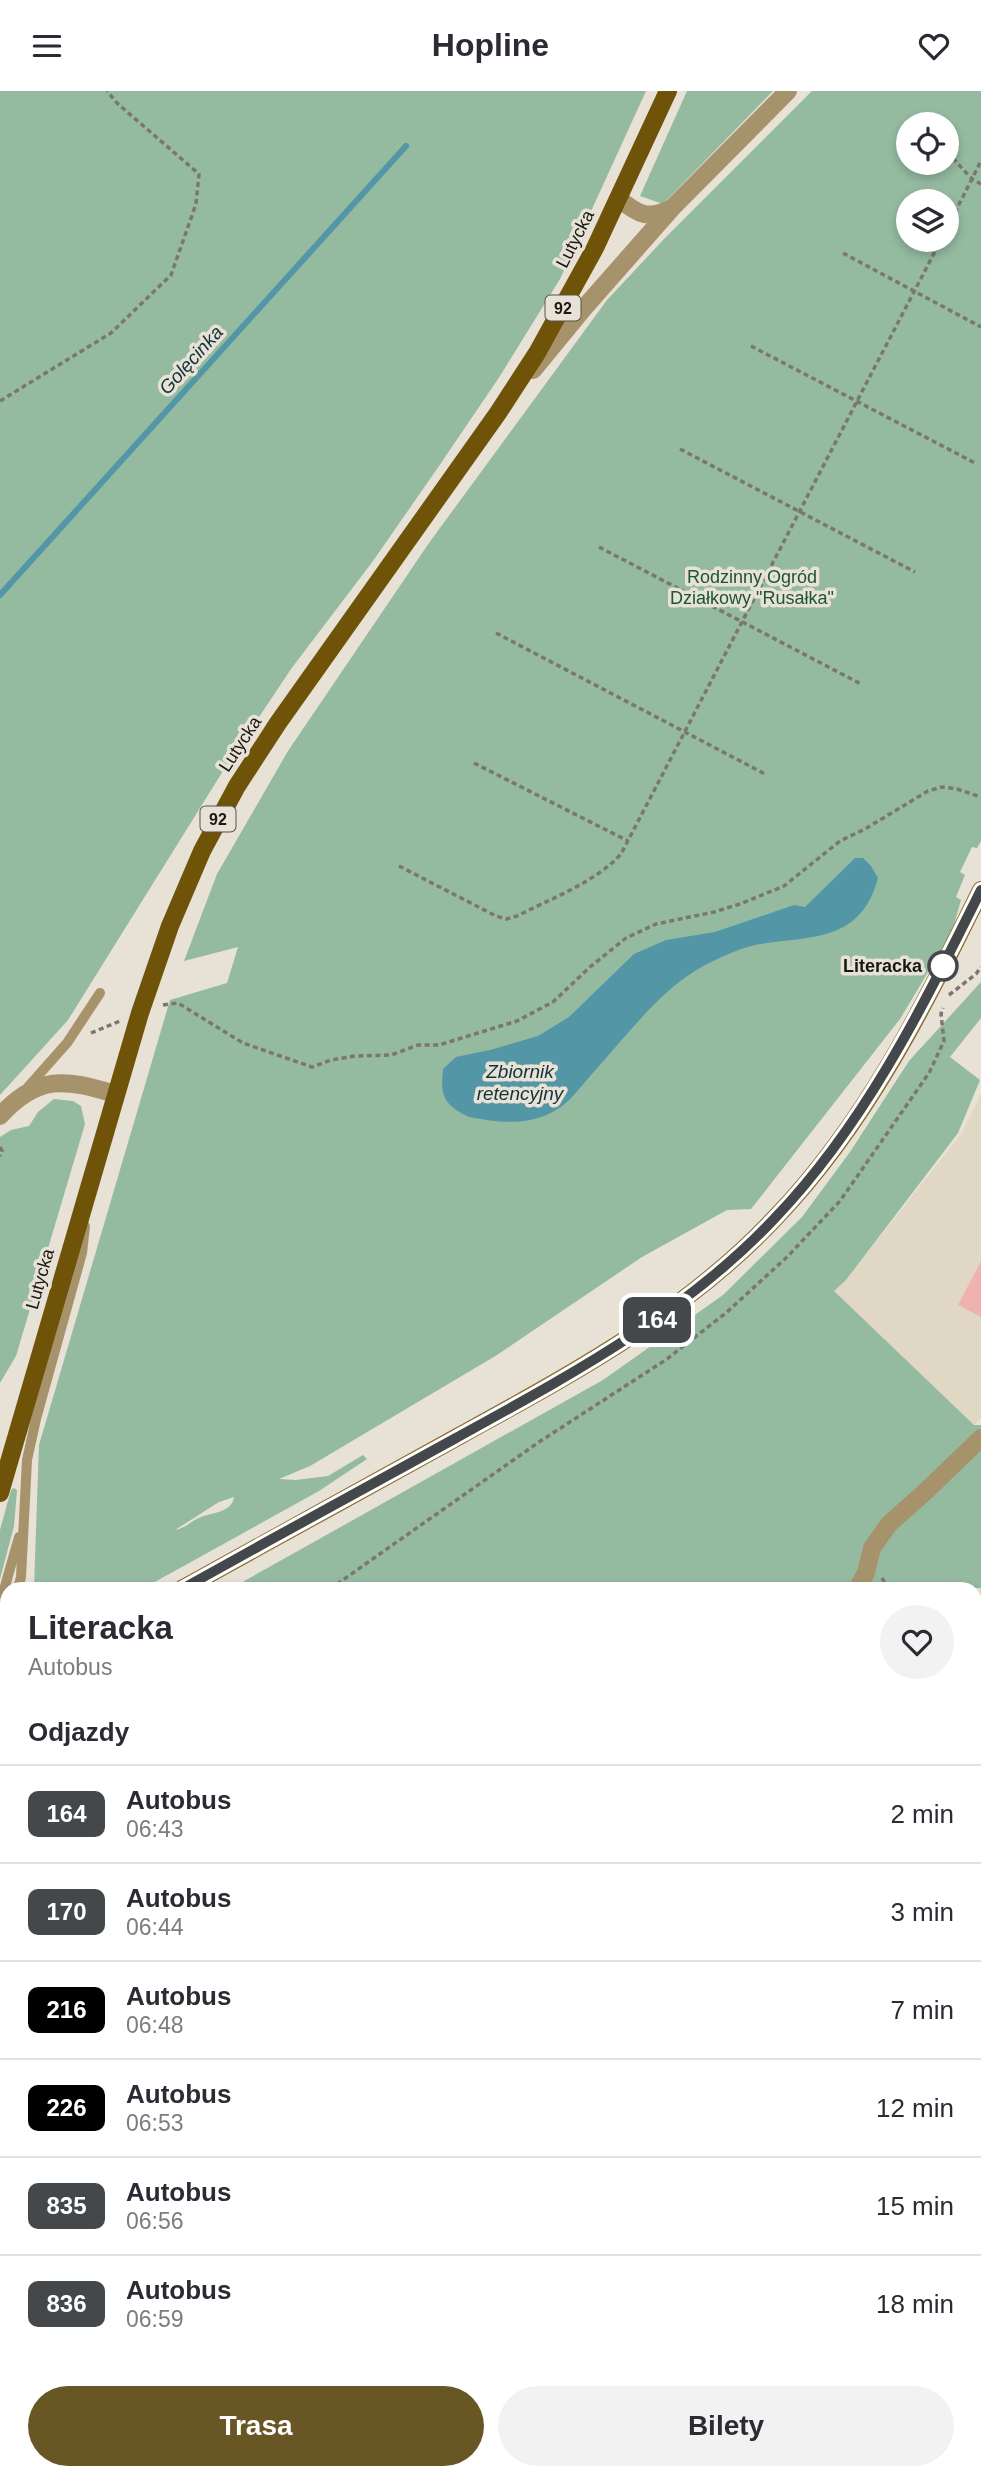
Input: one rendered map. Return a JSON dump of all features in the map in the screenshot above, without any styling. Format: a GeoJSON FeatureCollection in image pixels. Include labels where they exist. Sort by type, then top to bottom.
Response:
{"type":"FeatureCollection","features":[{"type":"Feature","properties":{"kind":"main road","name":"Lutycka"},"geometry":{"type":"LineString","coordinates":[[0,1493],[140,1013],[188,882],[211,832],[278,723],[498,413],[566,303],[619,199],[668,91]]}},
{"type":"Feature","properties":{"kind":"street"},"geometry":{"type":"LineString","coordinates":[[498,413],[584,308],[672,208],[788,91]]}},
{"type":"Feature","properties":{"kind":"street"},"geometry":{"type":"LineString","coordinates":[[619,199],[638,213],[646,215],[672,208]]}},
{"type":"Feature","properties":{"kind":"street"},"geometry":{"type":"LineString","coordinates":[[195,1582],[596,1359],[668,1312],[728,1263],[776,1218],[847,1131],[917,1017],[981,890]]}},
{"type":"Feature","properties":{"kind":"street"},"geometry":{"type":"LineString","coordinates":[[0,1116],[20,1096],[45,1084],[60,1083],[115,1094]]}},
{"type":"Feature","properties":{"kind":"street"},"geometry":{"type":"LineString","coordinates":[[861,1582],[872,1548],[889,1524],[981,1438]]}},
{"type":"Feature","properties":{"kind":"lane"},"geometry":{"type":"LineString","coordinates":[[20,1096],[67,1043],[100,993]]}},
{"type":"Feature","properties":{"kind":"lane"},"geometry":{"type":"LineString","coordinates":[[20,1582],[27,1460],[82,1254],[88,1187]]}},
{"type":"Feature","properties":{"kind":"lane"},"geometry":{"type":"LineString","coordinates":[[6,1582],[24,1512]]}},
{"type":"Feature","properties":{"kind":"path"},"geometry":{"type":"LineString","coordinates":[[0,401],[111,333],[121,324],[171,275],[192,216],[199,174],[118,104],[107,91]]}},
{"type":"Feature","properties":{"kind":"path"},"geometry":{"type":"LineString","coordinates":[[959,204],[981,161]]}},
{"type":"Feature","properties":{"kind":"path"},"geometry":{"type":"LineString","coordinates":[[959,165],[972,179],[981,184]]}},
{"type":"Feature","properties":{"kind":"path"},"geometry":{"type":"LineString","coordinates":[[399,866],[506,919],[517,916],[611,866],[628,841],[935,252]]}},
{"type":"Feature","properties":{"kind":"path"},"geometry":{"type":"LineString","coordinates":[[844,253],[981,327]]}},
{"type":"Feature","properties":{"kind":"path"},"geometry":{"type":"LineString","coordinates":[[751,346],[975,463]]}},
{"type":"Feature","properties":{"kind":"path"},"geometry":{"type":"LineString","coordinates":[[680,449],[915,572]]}},
{"type":"Feature","properties":{"kind":"path"},"geometry":{"type":"LineString","coordinates":[[599,547],[861,684]]}},
{"type":"Feature","properties":{"kind":"path"},"geometry":{"type":"LineString","coordinates":[[496,633],[765,773]]}},
{"type":"Feature","properties":{"kind":"path"},"geometry":{"type":"LineString","coordinates":[[474,763],[628,841]]}},
{"type":"Feature","properties":{"kind":"path"},"geometry":{"type":"LineString","coordinates":[[67,1043],[157,1006],[178,1003],[243,1043],[312,1067],[331,1060],[391,1055],[418,1045],[439,1045],[517,1021],[553,1002],[626,938],[656,924],[714,912],[784,886],[840,841],[865,829],[928,790],[942,787],[981,797]]}},
{"type":"Feature","properties":{"kind":"path"},"geometry":{"type":"LineString","coordinates":[[948,996],[981,967]]}},
{"type":"Feature","properties":{"kind":"path"},"geometry":{"type":"LineString","coordinates":[[0,1147],[0,1156]]}},
{"type":"Feature","properties":{"kind":"shaded area"},"geometry":{"type":"Polygon","coordinates":[[[981,1094],[981,1418],[974,1425],[833,1291],[846,1280],[962,1133],[981,1094]]]}},
{"type":"Feature","properties":{"kind":"green space"},"geometry":{"type":"Polygon","coordinates":[[[0,91],[646,91],[560,279],[500,376],[373,561],[291,669],[223,771],[68,1020],[0,1095],[0,91]]]}},
{"type":"Feature","properties":{"kind":"green space"},"geometry":{"type":"Polygon","coordinates":[[[687,91],[773,91],[663,204],[640,196],[687,91]]]}},
{"type":"Feature","properties":{"kind":"green space","name":"Rodzinny Ogród Działkowy \"Rusałka\""},"geometry":{"type":"Polygon","coordinates":[[[812,91],[981,91],[981,841],[977,848],[972,847],[960,872],[965,875],[956,897],[961,900],[952,932],[900,1019],[751,1209],[727,1210],[642,1257],[497,1355],[310,1466],[279,1479],[328,1476],[363,1455],[367,1459],[319,1491],[155,1582],[34,1582],[39,1445],[170,1000],[227,983],[238,947],[184,961],[217,874],[288,751],[429,543],[607,300],[812,91]],[[234,1497],[219,1502],[175,1530],[201,1517],[226,1509],[234,1497]]]}},
{"type":"Feature","properties":{"kind":"green space"},"geometry":{"type":"Polygon","coordinates":[[[981,982],[981,1018],[950,1057],[980,1080],[958,1133],[846,1280],[834,1291],[974,1425],[981,1425],[981,1582],[242,1582],[603,1380],[723,1295],[802,1217],[850,1152],[909,1061],[981,982]]]}},
{"type":"Feature","properties":{"kind":"green space"},"geometry":{"type":"Polygon","coordinates":[[[54,1099],[73,1101],[81,1106],[85,1124],[16,1356],[0,1383],[0,1137],[11,1130],[29,1126],[38,1112],[54,1099]]]}},
{"type":"Feature","properties":{"kind":"green space"},"geometry":{"type":"Polygon","coordinates":[[[11,1490],[17,1490],[14,1526],[0,1579],[0,1530],[11,1490]]]}},
{"type":"Feature","properties":{"kind":"water","name":"Zbiornik retencyjny"},"geometry":{"type":"Polygon","coordinates":[[[855,858],[863,858],[878,878],[870,899],[860,914],[847,925],[816,936],[746,947],[689,975],[659,1000],[574,1095],[553,1112],[523,1121],[492,1121],[466,1115],[454,1109],[446,1100],[443,1069],[456,1057],[538,1036],[569,1017],[634,954],[666,940],[715,932],[794,905],[805,907],[855,858]]]}},
{"type":"Feature","properties":{"kind":"building"},"geometry":{"type":"Polygon","coordinates":[[[981,1261],[981,1317],[958,1305],[981,1261]]]}},
{"type":"Feature","properties":{"kind":"waterway","name":"Golęcinka"},"geometry":{"type":"LineString","coordinates":[[0,595],[406,146]]}},
{"type":"Feature","properties":{"kind":"bus line","name":"164"},"geometry":{"type":"LineString","coordinates":[[195,1582],[596,1359],[634,1336],[701,1287],[776,1218],[847,1131],[878,1085],[917,1017],[981,890]]}},
{"type":"Feature","properties":{"kind":"place","name":"Literacka"},"geometry":{"type":"Point","coordinates":[943,966]}}]}
